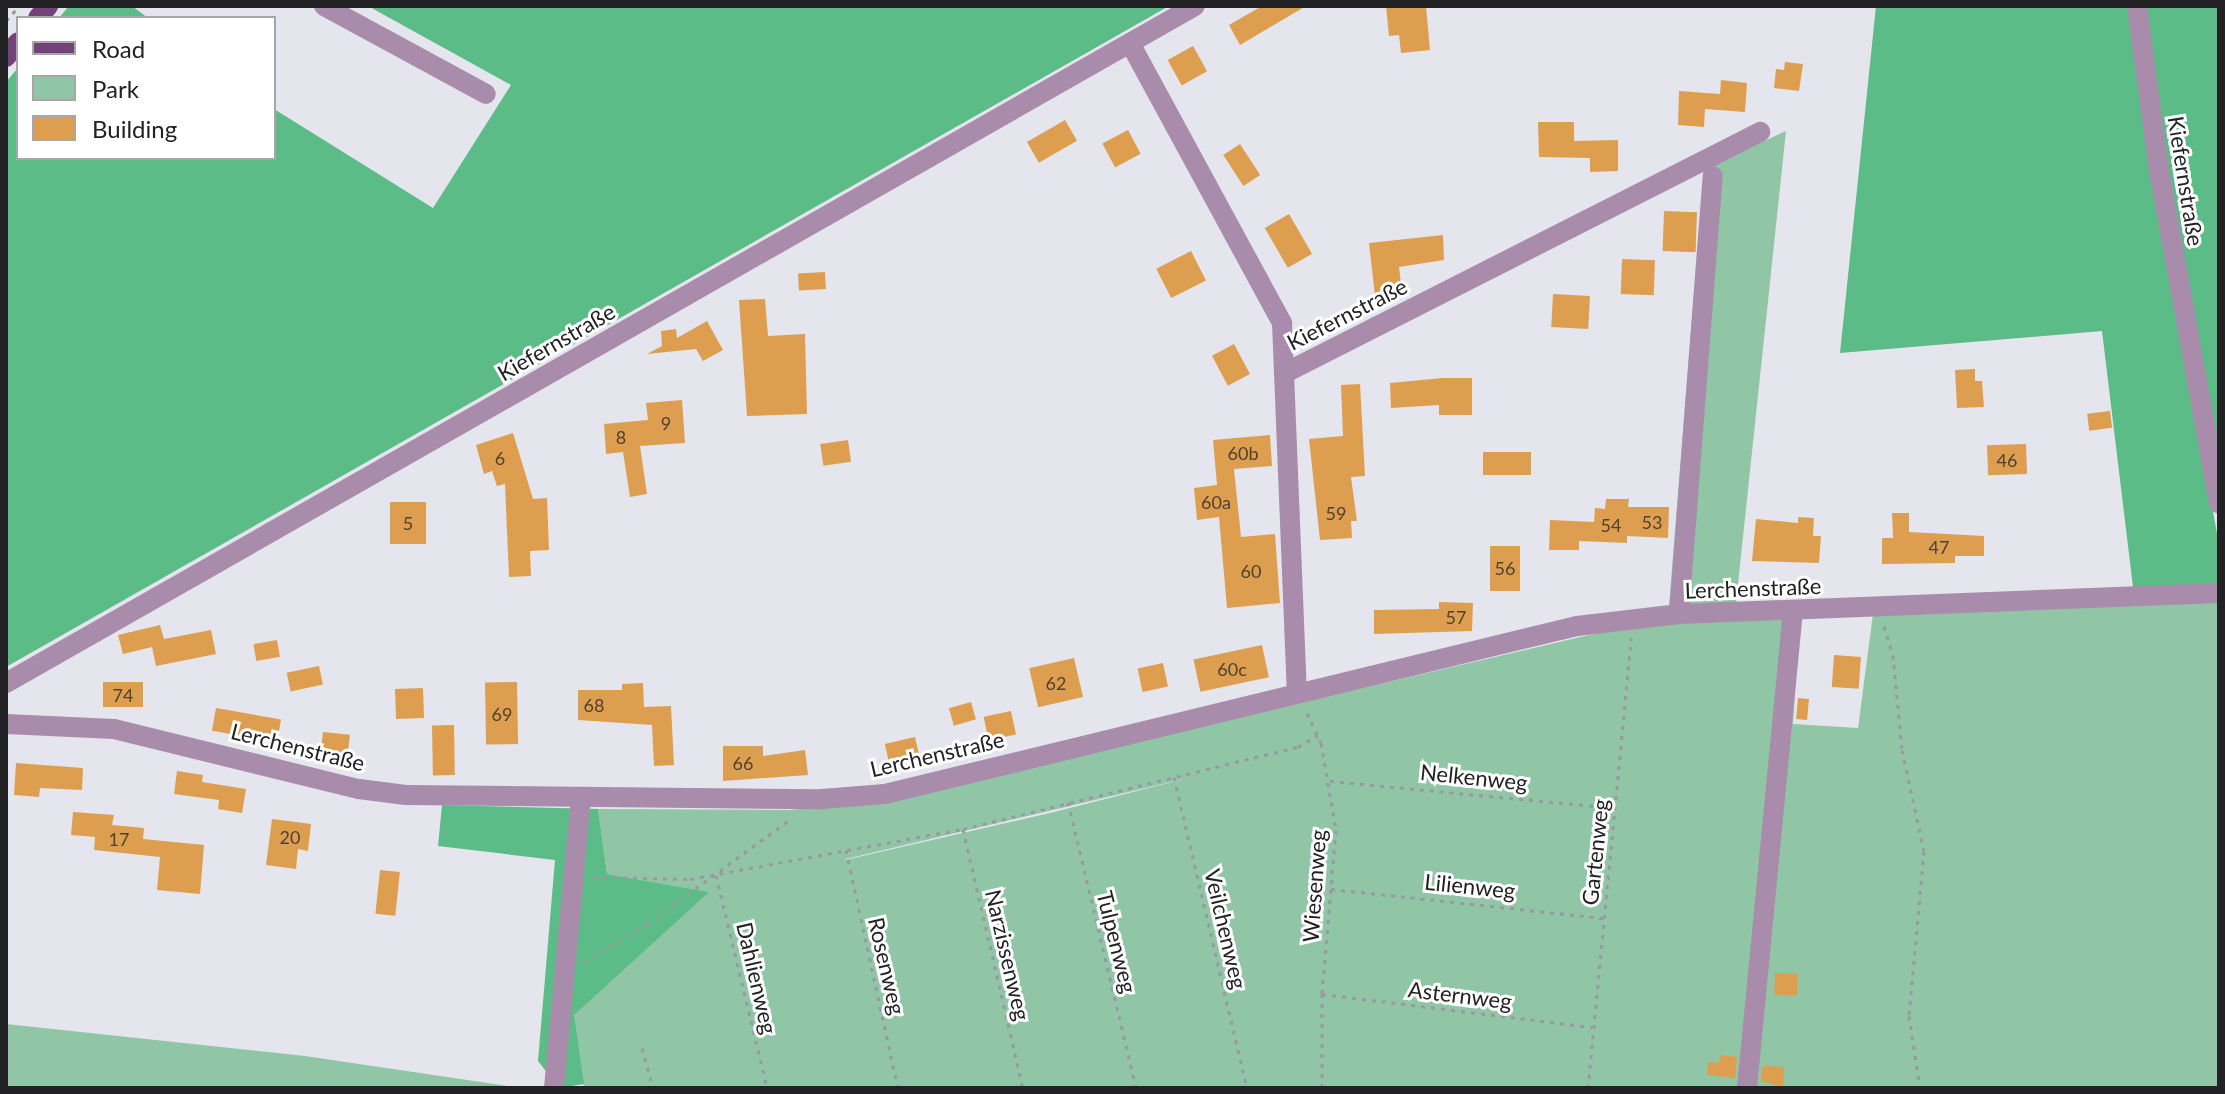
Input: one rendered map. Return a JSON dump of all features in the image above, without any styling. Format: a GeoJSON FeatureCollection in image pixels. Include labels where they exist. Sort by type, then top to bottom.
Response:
{"type":"FeatureCollection","features":[{"type":"Feature","properties":{"kind":"street"},"geometry":{"type":"LineString","coordinates":[[324,6],[486,94]]}},
{"type":"Feature","properties":{"kind":"street","name":"Kiefernstraße"},"geometry":{"type":"LineString","coordinates":[[6,683],[1195,6]]}},
{"type":"Feature","properties":{"kind":"street","name":"Kiefernstraße"},"geometry":{"type":"LineString","coordinates":[[2137,6],[2159,170],[2219,504]]}},
{"type":"Feature","properties":{"kind":"street","name":"Kiefernstraße"},"geometry":{"type":"LineString","coordinates":[[1130,43],[1282,323],[1285,373],[1760,132]]}},
{"type":"Feature","properties":{"kind":"street"},"geometry":{"type":"LineString","coordinates":[[1679,614],[1713,176]]}},
{"type":"Feature","properties":{"kind":"street"},"geometry":{"type":"LineString","coordinates":[[1285,373],[1297,692]]}},
{"type":"Feature","properties":{"kind":"street","name":"Lerchenstraße"},"geometry":{"type":"LineString","coordinates":[[6,724],[114,729],[359,789],[581,798],[812,799],[885,794],[1577,626],[1679,614],[1793,612],[2219,593]]}},
{"type":"Feature","properties":{"kind":"street"},"geometry":{"type":"LineString","coordinates":[[1747,1088],[1793,612]]}},
{"type":"Feature","properties":{"kind":"street"},"geometry":{"type":"LineString","coordinates":[[554,1088],[581,798]]}},
{"type":"Feature","properties":{"kind":"path"},"geometry":{"type":"LineString","coordinates":[[6,21],[19,6]]}},
{"type":"Feature","properties":{"kind":"path"},"geometry":{"type":"LineString","coordinates":[[1878,608],[1893,655],[1902,750],[1924,851],[1909,1016],[1920,1088]]}},
{"type":"Feature","properties":{"kind":"path","name":"Gartenweg"},"geometry":{"type":"LineString","coordinates":[[1588,1088],[1632,619]]}},
{"type":"Feature","properties":{"kind":"path","name":"Wiesenweg"},"geometry":{"type":"LineString","coordinates":[[1297,692],[1318,735],[1330,781],[1336,830],[1322,994],[1322,1088]]}},
{"type":"Feature","properties":{"kind":"path"},"geometry":{"type":"LineString","coordinates":[[573,877],[690,879],[963,829],[1298,747],[1318,735]]}},
{"type":"Feature","properties":{"kind":"path","name":"Veilchenweg"},"geometry":{"type":"LineString","coordinates":[[1174,777],[1247,1088]]}},
{"type":"Feature","properties":{"kind":"path","name":"Nelkenweg"},"geometry":{"type":"LineString","coordinates":[[1330,781],[1615,808]]}},
{"type":"Feature","properties":{"kind":"path"},"geometry":{"type":"LineString","coordinates":[[565,967],[613,945],[768,840],[812,799]]}},
{"type":"Feature","properties":{"kind":"path","name":"Tulpenweg"},"geometry":{"type":"LineString","coordinates":[[1068,802],[1136,1088]]}},
{"type":"Feature","properties":{"kind":"path","name":"Narzissenweg"},"geometry":{"type":"LineString","coordinates":[[963,829],[1023,1088]]}},
{"type":"Feature","properties":{"kind":"path","name":"Rosenweg"},"geometry":{"type":"LineString","coordinates":[[846,850],[898,1088]]}},
{"type":"Feature","properties":{"kind":"path","name":"Dahlienweg"},"geometry":{"type":"LineString","coordinates":[[716,875],[767,1088]]}},
{"type":"Feature","properties":{"kind":"path","name":"Lilienweg"},"geometry":{"type":"LineString","coordinates":[[1331,889],[1604,918]]}},
{"type":"Feature","properties":{"kind":"path","name":"Asternweg"},"geometry":{"type":"LineString","coordinates":[[1322,994],[1594,1027]]}},
{"type":"Feature","properties":{"kind":"path"},"geometry":{"type":"LineString","coordinates":[[642,1048],[653,1088]]}},
{"type":"Feature","properties":{"kind":"green space"},"geometry":{"type":"Polygon","coordinates":[[[69,6],[132,6],[145,16],[61,16],[69,6]]]}},
{"type":"Feature","properties":{"kind":"green space"},"geometry":{"type":"Polygon","coordinates":[[[368,6],[1169,6],[6,667],[6,82],[16,70],[16,160],[276,160],[276,110],[433,208],[511,85],[368,6]]]}},
{"type":"Feature","properties":{"kind":"green space"},"geometry":{"type":"Polygon","coordinates":[[[1876,6],[2219,6],[2219,460],[2204,463],[2219,544],[2219,585],[2133,587],[2102,331],[1840,353],[1876,6]]]}},
{"type":"Feature","properties":{"kind":"green space"},"geometry":{"type":"Polygon","coordinates":[[[1786,131],[1736,603],[1669,606],[1704,168],[1786,131]]]}},
{"type":"Feature","properties":{"kind":"green space"},"geometry":{"type":"Polygon","coordinates":[[[2219,600],[2219,1088],[584,1088],[573,1015],[708,892],[607,874],[598,809],[789,810],[884,800],[1640,623],[1799,616],[1793,724],[1858,728],[1873,614],[2219,600]],[[1192,777],[845,860],[1050,813],[1192,777]]]}},
{"type":"Feature","properties":{"kind":"green space"},"geometry":{"type":"Polygon","coordinates":[[[442,805],[598,809],[607,874],[709,892],[574,1015],[584,1084],[559,1088],[538,1061],[555,860],[438,846],[442,805]]]}},
{"type":"Feature","properties":{"kind":"green space"},"geometry":{"type":"Polygon","coordinates":[[[6,1024],[305,1056],[508,1086],[6,1088],[6,1024]]]}},
{"type":"Feature","properties":{"kind":"building"},"geometry":{"type":"Polygon","coordinates":[[[1262,6],[1306,6],[1240,45],[1229,25],[1262,6]]]}},
{"type":"Feature","properties":{"kind":"building"},"geometry":{"type":"Polygon","coordinates":[[[1386,6],[1426,6],[1430,50],[1401,53],[1399,35],[1389,36],[1386,6]]]}},
{"type":"Feature","properties":{"kind":"building"},"geometry":{"type":"Polygon","coordinates":[[[1193,46],[1207,71],[1182,85],[1168,60],[1193,46]]]}},
{"type":"Feature","properties":{"kind":"building"},"geometry":{"type":"Polygon","coordinates":[[[1785,62],[1803,64],[1799,91],[1774,88],[1776,69],[1784,70],[1785,62]]]}},
{"type":"Feature","properties":{"kind":"building"},"geometry":{"type":"Polygon","coordinates":[[[1721,80],[1747,83],[1745,112],[1705,109],[1704,127],[1678,125],[1679,91],[1720,94],[1721,80]]]}},
{"type":"Feature","properties":{"kind":"building"},"geometry":{"type":"Polygon","coordinates":[[[1065,120],[1077,141],[1039,163],[1027,142],[1065,120]]]}},
{"type":"Feature","properties":{"kind":"building"},"geometry":{"type":"Polygon","coordinates":[[[1538,122],[1574,122],[1574,141],[1618,140],[1618,171],[1590,172],[1590,158],[1539,157],[1538,122]]]}},
{"type":"Feature","properties":{"kind":"building"},"geometry":{"type":"Polygon","coordinates":[[[1128,130],[1141,154],[1115,167],[1102,144],[1128,130]]]}},
{"type":"Feature","properties":{"kind":"building"},"geometry":{"type":"Polygon","coordinates":[[[1240,144],[1260,175],[1243,186],[1223,155],[1240,144]]]}},
{"type":"Feature","properties":{"kind":"building"},"geometry":{"type":"Polygon","coordinates":[[[1664,211],[1697,212],[1696,252],[1663,251],[1664,211]]]}},
{"type":"Feature","properties":{"kind":"building"},"geometry":{"type":"Polygon","coordinates":[[[1289,214],[1312,254],[1288,268],[1265,228],[1289,214]]]}},
{"type":"Feature","properties":{"kind":"building"},"geometry":{"type":"Polygon","coordinates":[[[1443,235],[1444,260],[1399,267],[1402,293],[1375,296],[1369,243],[1443,235]]]}},
{"type":"Feature","properties":{"kind":"building"},"geometry":{"type":"Polygon","coordinates":[[[1191,251],[1206,280],[1171,298],[1156,269],[1191,251]]]}},
{"type":"Feature","properties":{"kind":"building"},"geometry":{"type":"Polygon","coordinates":[[[1622,259],[1655,260],[1654,295],[1621,294],[1622,259]]]}},
{"type":"Feature","properties":{"kind":"building"},"geometry":{"type":"Polygon","coordinates":[[[825,272],[826,289],[799,290],[798,273],[825,272]]]}},
{"type":"Feature","properties":{"kind":"building"},"geometry":{"type":"Polygon","coordinates":[[[1553,294],[1590,296],[1588,329],[1551,327],[1553,294]]]}},
{"type":"Feature","properties":{"kind":"building"},"geometry":{"type":"Polygon","coordinates":[[[765,299],[768,336],[805,334],[807,414],[747,416],[739,300],[765,299]]]}},
{"type":"Feature","properties":{"kind":"building"},"geometry":{"type":"Polygon","coordinates":[[[707,321],[723,350],[703,361],[696,349],[647,354],[662,346],[661,331],[676,329],[677,338],[707,321]]]}},
{"type":"Feature","properties":{"kind":"building"},"geometry":{"type":"Polygon","coordinates":[[[1234,344],[1250,374],[1228,386],[1212,356],[1234,344]]]}},
{"type":"Feature","properties":{"kind":"building"},"geometry":{"type":"Polygon","coordinates":[[[1975,369],[1975,381],[1982,381],[1984,407],[1957,408],[1955,370],[1975,369]]]}},
{"type":"Feature","properties":{"kind":"building"},"geometry":{"type":"Polygon","coordinates":[[[1472,378],[1472,415],[1439,415],[1439,405],[1391,408],[1390,383],[1472,378]]]}},
{"type":"Feature","properties":{"kind":"building"},"geometry":{"type":"Polygon","coordinates":[[[1360,384],[1365,476],[1351,477],[1357,521],[1351,521],[1352,538],[1320,540],[1309,439],[1343,436],[1341,385],[1360,384]]]}},
{"type":"Feature","properties":{"kind":"building"},"geometry":{"type":"Polygon","coordinates":[[[682,400],[685,443],[640,446],[647,494],[630,497],[623,452],[606,454],[604,424],[648,420],[646,403],[682,400]]]}},
{"type":"Feature","properties":{"kind":"building"},"geometry":{"type":"Polygon","coordinates":[[[2110,411],[2112,428],[2089,431],[2087,414],[2110,411]]]}},
{"type":"Feature","properties":{"kind":"building"},"geometry":{"type":"Polygon","coordinates":[[[513,433],[533,499],[547,498],[549,550],[530,551],[531,576],[509,577],[505,484],[497,486],[492,471],[484,474],[476,445],[513,433]]]}},
{"type":"Feature","properties":{"kind":"building"},"geometry":{"type":"Polygon","coordinates":[[[1270,435],[1272,466],[1234,469],[1241,537],[1275,534],[1280,603],[1227,608],[1219,517],[1197,520],[1194,488],[1217,485],[1213,440],[1270,435]]]}},
{"type":"Feature","properties":{"kind":"building"},"geometry":{"type":"Polygon","coordinates":[[[848,440],[851,462],[823,466],[820,444],[848,440]]]}},
{"type":"Feature","properties":{"kind":"building"},"geometry":{"type":"Polygon","coordinates":[[[2026,444],[2027,474],[1988,475],[1987,445],[2026,444]]]}},
{"type":"Feature","properties":{"kind":"building"},"geometry":{"type":"Polygon","coordinates":[[[1483,452],[1531,452],[1531,475],[1483,475],[1483,452]]]}},
{"type":"Feature","properties":{"kind":"building"},"geometry":{"type":"Polygon","coordinates":[[[1606,499],[1629,499],[1628,507],[1669,507],[1668,538],[1627,536],[1627,543],[1579,541],[1579,550],[1549,550],[1550,520],[1594,522],[1595,508],[1605,509],[1606,499]]]}},
{"type":"Feature","properties":{"kind":"building"},"geometry":{"type":"Polygon","coordinates":[[[390,502],[426,502],[426,544],[390,544],[390,502]]]}},
{"type":"Feature","properties":{"kind":"building"},"geometry":{"type":"Polygon","coordinates":[[[1892,513],[1909,513],[1909,532],[1984,536],[1984,556],[1955,556],[1955,563],[1882,564],[1882,538],[1893,538],[1892,513]]]}},
{"type":"Feature","properties":{"kind":"building"},"geometry":{"type":"Polygon","coordinates":[[[1798,517],[1814,518],[1813,536],[1821,536],[1819,563],[1752,561],[1756,519],[1798,523],[1798,517]]]}},
{"type":"Feature","properties":{"kind":"building"},"geometry":{"type":"Polygon","coordinates":[[[1490,546],[1520,546],[1520,591],[1490,591],[1490,546]]]}},
{"type":"Feature","properties":{"kind":"building"},"geometry":{"type":"Polygon","coordinates":[[[1439,602],[1473,603],[1472,631],[1374,634],[1374,610],[1439,609],[1439,602]]]}},
{"type":"Feature","properties":{"kind":"building"},"geometry":{"type":"Polygon","coordinates":[[[160,625],[164,639],[211,630],[216,654],[156,666],[152,647],[123,654],[118,635],[160,625]]]}},
{"type":"Feature","properties":{"kind":"building"},"geometry":{"type":"Polygon","coordinates":[[[277,640],[280,657],[256,661],[253,644],[277,640]]]}},
{"type":"Feature","properties":{"kind":"building"},"geometry":{"type":"Polygon","coordinates":[[[1262,645],[1269,677],[1200,692],[1194,660],[1262,645]]]}},
{"type":"Feature","properties":{"kind":"building"},"geometry":{"type":"Polygon","coordinates":[[[1834,655],[1861,657],[1859,689],[1832,687],[1834,655]]]}},
{"type":"Feature","properties":{"kind":"building"},"geometry":{"type":"Polygon","coordinates":[[[1074,658],[1083,697],[1038,707],[1029,668],[1074,658]]]}},
{"type":"Feature","properties":{"kind":"building"},"geometry":{"type":"Polygon","coordinates":[[[1163,663],[1168,686],[1143,692],[1138,668],[1163,663]]]}},
{"type":"Feature","properties":{"kind":"building"},"geometry":{"type":"Polygon","coordinates":[[[319,666],[323,685],[291,691],[287,673],[319,666]]]}},
{"type":"Feature","properties":{"kind":"building"},"geometry":{"type":"Polygon","coordinates":[[[103,682],[143,682],[143,707],[103,707],[103,682]]]}},
{"type":"Feature","properties":{"kind":"building"},"geometry":{"type":"Polygon","coordinates":[[[517,682],[518,744],[486,745],[485,683],[517,682]]]}},
{"type":"Feature","properties":{"kind":"building"},"geometry":{"type":"Polygon","coordinates":[[[643,683],[644,707],[671,706],[674,765],[654,766],[652,725],[578,720],[578,690],[622,690],[622,684],[643,683]]]}},
{"type":"Feature","properties":{"kind":"building"},"geometry":{"type":"Polygon","coordinates":[[[423,688],[424,718],[396,719],[395,689],[423,688]]]}},
{"type":"Feature","properties":{"kind":"building"},"geometry":{"type":"Polygon","coordinates":[[[1798,698],[1809,699],[1807,720],[1796,719],[1798,698]]]}},
{"type":"Feature","properties":{"kind":"building"},"geometry":{"type":"Polygon","coordinates":[[[971,702],[976,719],[954,726],[949,708],[971,702]]]}},
{"type":"Feature","properties":{"kind":"building"},"geometry":{"type":"Polygon","coordinates":[[[216,708],[281,719],[277,742],[212,731],[216,708]]]}},
{"type":"Feature","properties":{"kind":"building"},"geometry":{"type":"Polygon","coordinates":[[[1011,711],[1016,734],[989,740],[984,717],[1011,711]]]}},
{"type":"Feature","properties":{"kind":"building"},"geometry":{"type":"Polygon","coordinates":[[[432,725],[454,725],[455,775],[433,775],[432,725]]]}},
{"type":"Feature","properties":{"kind":"building"},"geometry":{"type":"Polygon","coordinates":[[[323,732],[350,735],[347,759],[320,756],[323,732]]]}},
{"type":"Feature","properties":{"kind":"building"},"geometry":{"type":"Polygon","coordinates":[[[915,737],[920,759],[890,766],[885,744],[915,737]]]}},
{"type":"Feature","properties":{"kind":"building"},"geometry":{"type":"Polygon","coordinates":[[[723,746],[763,746],[763,756],[805,750],[808,775],[723,781],[723,746]]]}},
{"type":"Feature","properties":{"kind":"building"},"geometry":{"type":"Polygon","coordinates":[[[16,763],[83,768],[82,790],[40,788],[39,797],[14,795],[16,763]]]}},
{"type":"Feature","properties":{"kind":"building"},"geometry":{"type":"Polygon","coordinates":[[[177,771],[203,775],[202,782],[246,789],[242,813],[218,809],[219,800],[174,794],[177,771]]]}},
{"type":"Feature","properties":{"kind":"building"},"geometry":{"type":"Polygon","coordinates":[[[73,812],[114,815],[112,825],[144,828],[143,839],[204,845],[200,894],[157,890],[160,857],[94,850],[95,837],[71,835],[73,812]]]}},
{"type":"Feature","properties":{"kind":"building"},"geometry":{"type":"Polygon","coordinates":[[[272,819],[311,824],[308,851],[298,849],[296,869],[266,865],[272,819]]]}},
{"type":"Feature","properties":{"kind":"building"},"geometry":{"type":"Polygon","coordinates":[[[380,870],[400,872],[395,916],[375,914],[380,870]]]}},
{"type":"Feature","properties":{"kind":"building"},"geometry":{"type":"Polygon","coordinates":[[[1775,973],[1798,974],[1797,996],[1774,995],[1775,973]]]}},
{"type":"Feature","properties":{"kind":"building"},"geometry":{"type":"Polygon","coordinates":[[[1720,1055],[1737,1057],[1735,1078],[1707,1075],[1708,1062],[1719,1063],[1720,1055]]]}},
{"type":"Feature","properties":{"kind":"building"},"geometry":{"type":"Polygon","coordinates":[[[1762,1066],[1784,1067],[1783,1087],[1761,1081],[1762,1066]]]}}]}
